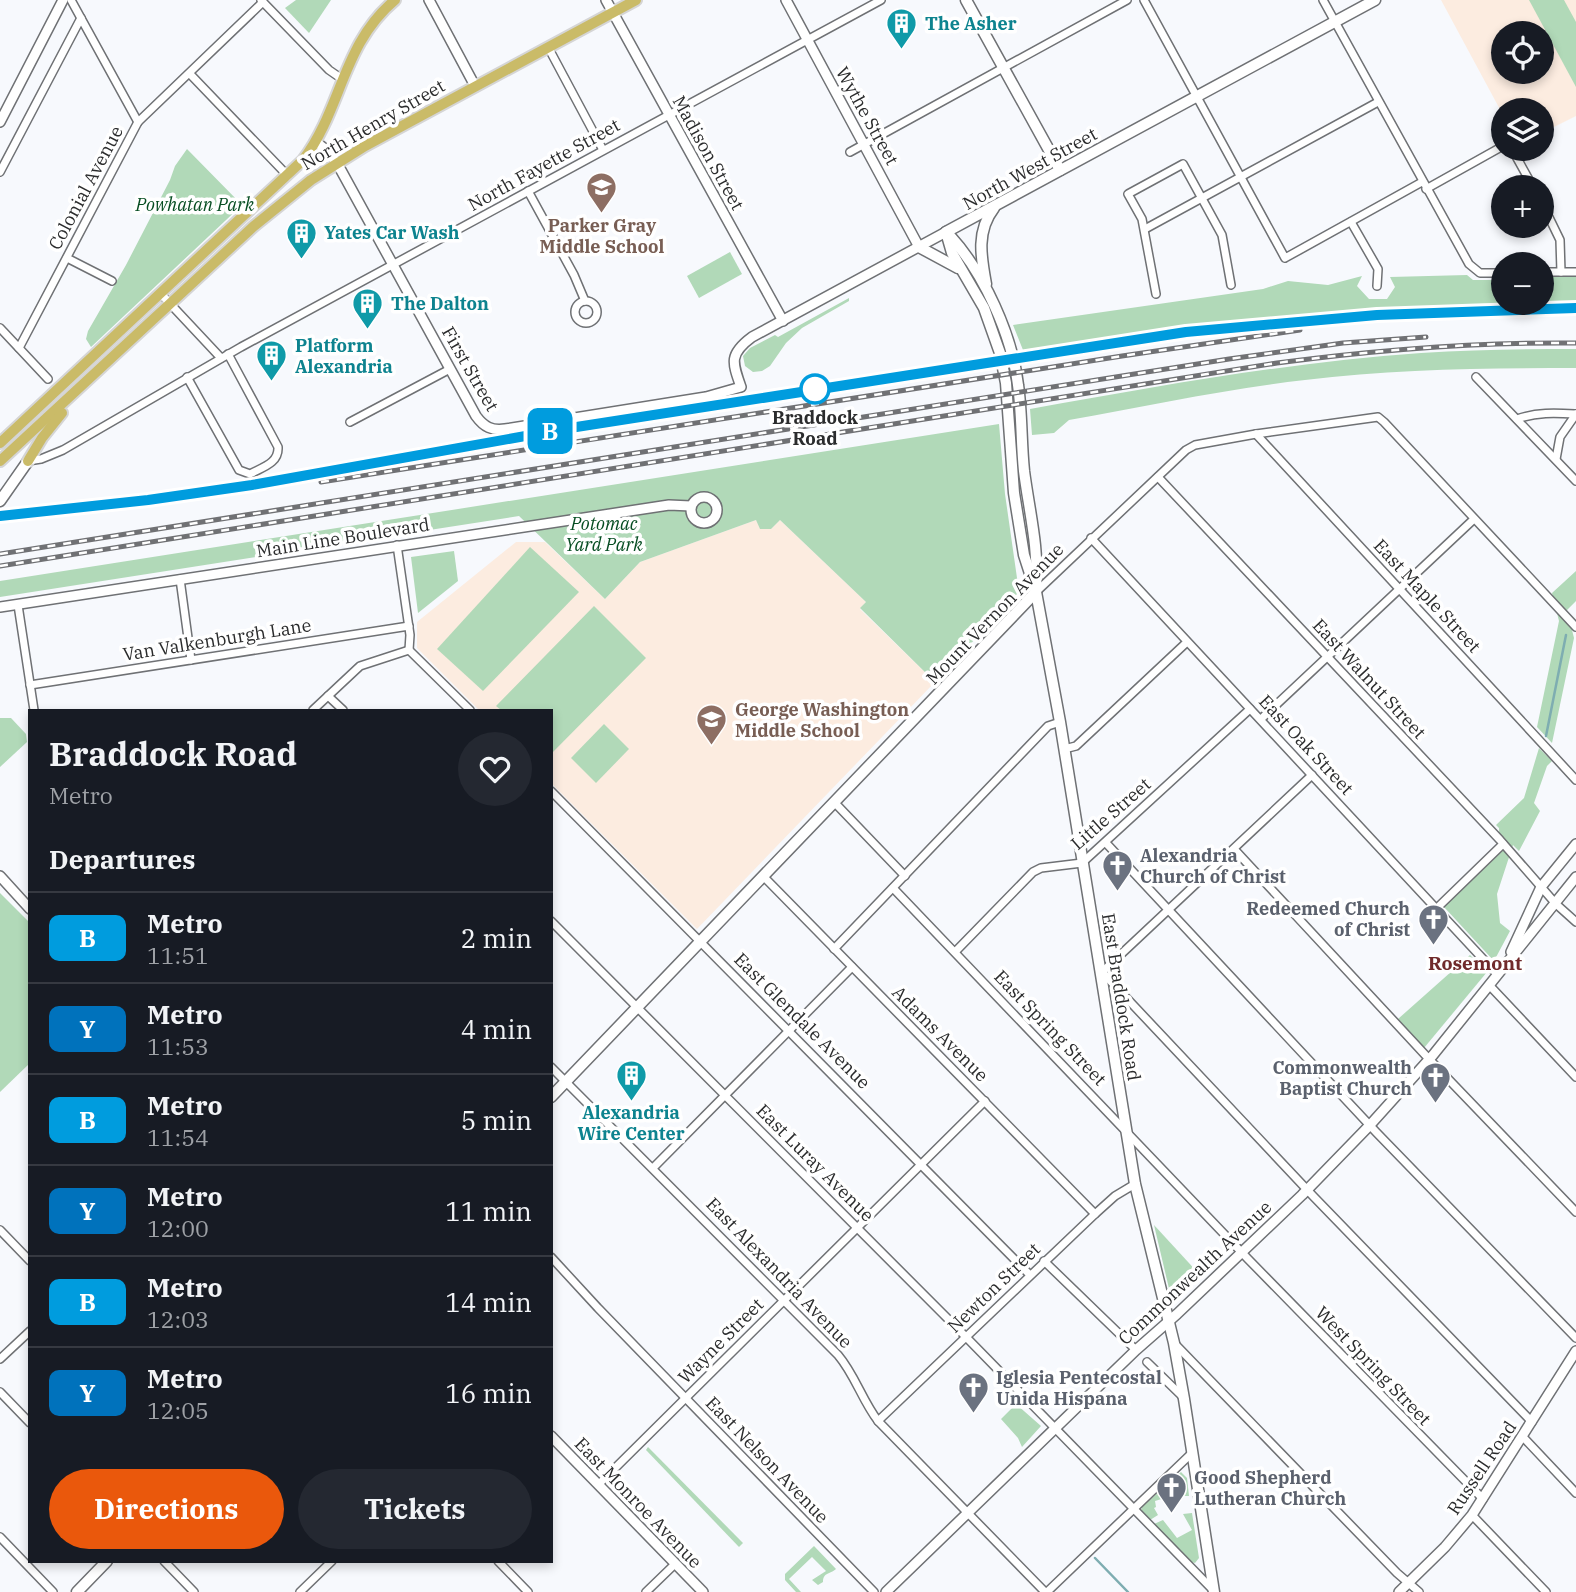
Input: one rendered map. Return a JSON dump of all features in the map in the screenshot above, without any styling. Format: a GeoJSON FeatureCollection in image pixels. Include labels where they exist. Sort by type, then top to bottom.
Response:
{"type":"FeatureCollection","features":[{"type":"Feature","properties":{"kind":"highway","name":"North Henry Street"},"geometry":{"type":"LineString","coordinates":[[0,443],[288,176],[316,142],[357,46],[395,0]]}},
{"type":"Feature","properties":{"kind":"highway","name":"North Henry Street"},"geometry":{"type":"LineString","coordinates":[[0,461],[278,206],[337,163],[636,0]]}},
{"type":"Feature","properties":{"kind":"highway"},"geometry":{"type":"LineString","coordinates":[[27,461],[42,438],[89,382]]}},
{"type":"Feature","properties":{"kind":"main road"},"geometry":{"type":"LineString","coordinates":[[966,0],[1060,170]]}},
{"type":"Feature","properties":{"kind":"main road","name":"North West Street"},"geometry":{"type":"LineString","coordinates":[[946,232],[1375,0]]}},
{"type":"Feature","properties":{"kind":"main road"},"geometry":{"type":"LineString","coordinates":[[988,295],[981,236],[985,220],[998,204]]}},
{"type":"Feature","properties":{"kind":"main road","name":"East Braddock Road"},"geometry":{"type":"LineString","coordinates":[[946,232],[953,253],[984,308],[1000,353],[1006,383],[1014,493],[1024,555],[1036,592],[1065,749],[1135,1184],[1174,1343],[1214,1592]]}},
{"type":"Feature","properties":{"kind":"main road","name":"East Braddock Road"},"geometry":{"type":"LineString","coordinates":[[946,232],[960,248],[988,295],[1013,354],[1024,472],[1038,566],[1036,592]]}},
{"type":"Feature","properties":{"kind":"main road"},"geometry":{"type":"LineString","coordinates":[[919,247],[948,261],[966,275]]}},
{"type":"Feature","properties":{"kind":"main road"},"geometry":{"type":"LineString","coordinates":[[0,501],[27,461]]}},
{"type":"Feature","properties":{"kind":"main road","name":"Mount Vernon Avenue"},"geometry":{"type":"LineString","coordinates":[[553,1095],[1036,592]]}},
{"type":"Feature","properties":{"kind":"main road"},"geometry":{"type":"LineString","coordinates":[[77,1592],[105,1563]]}},
{"type":"Feature","properties":{"kind":"street"},"geometry":{"type":"LineString","coordinates":[[0,122],[63,0]]}},
{"type":"Feature","properties":{"kind":"street"},"geometry":{"type":"LineString","coordinates":[[71,0],[138,122]]}},
{"type":"Feature","properties":{"kind":"street","name":"Colonial Avenue"},"geometry":{"type":"LineString","coordinates":[[19,348],[138,122],[264,3],[276,0]]}},
{"type":"Feature","properties":{"kind":"street"},"geometry":{"type":"LineString","coordinates":[[429,0],[475,86]]}},
{"type":"Feature","properties":{"kind":"street","name":"Madison Street"},"geometry":{"type":"LineString","coordinates":[[607,0],[783,321]]}},
{"type":"Feature","properties":{"kind":"street","name":"Wythe Street"},"geometry":{"type":"LineString","coordinates":[[786,0],[919,247]]}},
{"type":"Feature","properties":{"kind":"street","name":"North Fayette Street"},"geometry":{"type":"LineString","coordinates":[[27,461],[41,459],[63,450],[224,356],[881,0]]}},
{"type":"Feature","properties":{"kind":"street"},"geometry":{"type":"LineString","coordinates":[[850,152],[1127,0]]}},
{"type":"Feature","properties":{"kind":"street"},"geometry":{"type":"LineString","coordinates":[[1144,0],[1284,258],[1491,152]]}},
{"type":"Feature","properties":{"kind":"street"},"geometry":{"type":"LineString","coordinates":[[1323,0],[1424,186],[1471,265],[1479,272],[1491,274]]}},
{"type":"Feature","properties":{"kind":"street"},"geometry":{"type":"LineString","coordinates":[[264,3],[341,79]]}},
{"type":"Feature","properties":{"kind":"street"},"geometry":{"type":"LineString","coordinates":[[0,172],[80,18]]}},
{"type":"Feature","properties":{"kind":"street"},"geometry":{"type":"LineString","coordinates":[[548,47],[603,150]]}},
{"type":"Feature","properties":{"kind":"street"},"geometry":{"type":"LineString","coordinates":[[190,74],[288,176]]}},
{"type":"Feature","properties":{"kind":"street"},"geometry":{"type":"LineString","coordinates":[[1145,229],[1378,102]]}},
{"type":"Feature","properties":{"kind":"street","name":"First Street"},"geometry":{"type":"LineString","coordinates":[[316,142],[328,151],[337,163],[478,419],[485,426],[495,430],[706,397],[741,387]]}},
{"type":"Feature","properties":{"kind":"street"},"geometry":{"type":"LineString","coordinates":[[1156,295],[1145,229],[1129,194],[1183,164],[1222,235],[1231,285]]}},
{"type":"Feature","properties":{"kind":"street"},"geometry":{"type":"LineString","coordinates":[[528,191],[585,301]]}},
{"type":"Feature","properties":{"kind":"street"},"geometry":{"type":"LineString","coordinates":[[1352,222],[1378,269],[1377,286]]}},
{"type":"Feature","properties":{"kind":"street"},"geometry":{"type":"LineString","coordinates":[[1554,228],[1560,240],[1561,272]]}},
{"type":"Feature","properties":{"kind":"street","name":"North West Street"},"geometry":{"type":"LineString","coordinates":[[741,387],[733,363],[738,348],[752,337],[946,232]]}},
{"type":"Feature","properties":{"kind":"street"},"geometry":{"type":"LineString","coordinates":[[67,258],[112,281]]}},
{"type":"Feature","properties":{"kind":"street"},"geometry":{"type":"LineString","coordinates":[[1554,272],[1576,272]]}},
{"type":"Feature","properties":{"kind":"street"},"geometry":{"type":"LineString","coordinates":[[161,294],[224,356],[278,447],[275,461],[250,474],[239,470],[187,377]]}},
{"type":"Feature","properties":{"kind":"street"},"geometry":{"type":"LineString","coordinates":[[0,328],[48,379]]}},
{"type":"Feature","properties":{"kind":"street"},"geometry":{"type":"LineString","coordinates":[[349,422],[450,369]]}},
{"type":"Feature","properties":{"kind":"street"},"geometry":{"type":"LineString","coordinates":[[1476,377],[1576,481]]}},
{"type":"Feature","properties":{"kind":"street"},"geometry":{"type":"LineString","coordinates":[[1517,419],[1530,414],[1576,414]]}},
{"type":"Feature","properties":{"kind":"street"},"geometry":{"type":"LineString","coordinates":[[1556,460],[1560,437],[1576,414]]}},
{"type":"Feature","properties":{"kind":"street","name":"Mount Vernon Avenue"},"geometry":{"type":"LineString","coordinates":[[1036,592],[1186,450],[1195,445],[1256,434],[1378,417],[1474,519]]}},
{"type":"Feature","properties":{"kind":"street","name":"East Maple Street"},"geometry":{"type":"LineString","coordinates":[[1256,434],[1576,780]]}},
{"type":"Feature","properties":{"kind":"street","name":"East Walnut Street"},"geometry":{"type":"LineString","coordinates":[[1158,477],[1503,844],[1556,904],[1576,922]]}},
{"type":"Feature","properties":{"kind":"street","name":"Main Line Boulevard"},"geometry":{"type":"LineString","coordinates":[[0,607],[668,505],[691,506]]}},
{"type":"Feature","properties":{"kind":"street"},"geometry":{"type":"LineString","coordinates":[[1261,719],[1474,519],[1576,627]]}},
{"type":"Feature","properties":{"kind":"street","name":"East Oak Street"},"geometry":{"type":"LineString","coordinates":[[1091,538],[1497,974]]}},
{"type":"Feature","properties":{"kind":"street"},"geometry":{"type":"LineString","coordinates":[[397,545],[409,626],[406,650]]}},
{"type":"Feature","properties":{"kind":"street"},"geometry":{"type":"LineString","coordinates":[[180,579],[191,660]]}},
{"type":"Feature","properties":{"kind":"street"},"geometry":{"type":"LineString","coordinates":[[18,605],[34,709]]}},
{"type":"Feature","properties":{"kind":"street","name":"Van Valkenburgh Lane"},"geometry":{"type":"LineString","coordinates":[[30,685],[409,626]]}},
{"type":"Feature","properties":{"kind":"street"},"geometry":{"type":"LineString","coordinates":[[1065,749],[1076,746],[1187,642]]}},
{"type":"Feature","properties":{"kind":"street"},"geometry":{"type":"LineString","coordinates":[[314,709],[360,666],[406,650]]}},
{"type":"Feature","properties":{"kind":"street"},"geometry":{"type":"LineString","coordinates":[[406,650],[469,709]]}},
{"type":"Feature","properties":{"kind":"street"},"geometry":{"type":"LineString","coordinates":[[328,696],[342,709]]}},
{"type":"Feature","properties":{"kind":"street","name":"Little Street"},"geometry":{"type":"LineString","coordinates":[[955,952],[1033,872],[1041,868],[1082,863],[1250,709]]}},
{"type":"Feature","properties":{"kind":"street"},"geometry":{"type":"LineString","coordinates":[[834,949],[1048,726],[1060,722]]}},
{"type":"Feature","properties":{"kind":"street"},"geometry":{"type":"LineString","coordinates":[[1312,775],[1102,972],[1307,1190],[1532,1422]]}},
{"type":"Feature","properties":{"kind":"street","name":"East Glendale Avenue"},"geometry":{"type":"LineString","coordinates":[[553,794],[1030,1275]]}},
{"type":"Feature","properties":{"kind":"street"},"geometry":{"type":"LineString","coordinates":[[835,803],[905,876]]}},
{"type":"Feature","properties":{"kind":"street"},"geometry":{"type":"LineString","coordinates":[[1105,843],[1370,1125],[1576,1338]]}},
{"type":"Feature","properties":{"kind":"street"},"geometry":{"type":"LineString","coordinates":[[1437,908],[1503,844]]}},
{"type":"Feature","properties":{"kind":"street","name":"Commonwealth Avenue"},"geometry":{"type":"LineString","coordinates":[[1507,960],[1541,887],[1576,844]]}},
{"type":"Feature","properties":{"kind":"street"},"geometry":{"type":"LineString","coordinates":[[1234,849],[1576,1212]]}},
{"type":"Feature","properties":{"kind":"street"},"geometry":{"type":"LineString","coordinates":[[0,876],[26,897]]}},
{"type":"Feature","properties":{"kind":"street","name":"Adams Avenue"},"geometry":{"type":"LineString","coordinates":[[763,876],[1095,1214]]}},
{"type":"Feature","properties":{"kind":"street","name":"Commonwealth Avenue"},"geometry":{"type":"LineString","coordinates":[[887,1592],[1136,1350],[1307,1190],[1370,1125],[1490,986],[1507,960],[1576,877]]}},
{"type":"Feature","properties":{"kind":"street","name":"East Spring Street"},"geometry":{"type":"LineString","coordinates":[[893,888],[1241,1252]]}},
{"type":"Feature","properties":{"kind":"street","name":"East Luray Avenue"},"geometry":{"type":"LineString","coordinates":[[553,923],[857,1227],[1214,1592]]}},
{"type":"Feature","properties":{"kind":"street"},"geometry":{"type":"LineString","coordinates":[[653,1168],[852,967]]}},
{"type":"Feature","properties":{"kind":"street"},"geometry":{"type":"LineString","coordinates":[[1490,986],[1576,1077]]}},
{"type":"Feature","properties":{"kind":"street","name":"East Alexandria Avenue"},"geometry":{"type":"LineString","coordinates":[[553,1069],[785,1300],[845,1364],[867,1407],[878,1421],[1046,1592]]}},
{"type":"Feature","properties":{"kind":"street","name":"Wayne Street"},"geometry":{"type":"LineString","coordinates":[[598,1484],[985,1101]]}},
{"type":"Feature","properties":{"kind":"street","name":"Newton Street"},"geometry":{"type":"LineString","coordinates":[[878,1421],[1044,1261],[1115,1196],[1135,1184]]}},
{"type":"Feature","properties":{"kind":"street"},"geometry":{"type":"LineString","coordinates":[[0,1230],[28,1259]]}},
{"type":"Feature","properties":{"kind":"street","name":"West Spring Street"},"geometry":{"type":"LineString","coordinates":[[1241,1252],[1471,1491],[1483,1500]]}},
{"type":"Feature","properties":{"kind":"street","name":"East Nelson Avenue"},"geometry":{"type":"LineString","coordinates":[[553,1259],[874,1592]]}},
{"type":"Feature","properties":{"kind":"street"},"geometry":{"type":"LineString","coordinates":[[1044,1261],[1136,1350]]}},
{"type":"Feature","properties":{"kind":"street"},"geometry":{"type":"LineString","coordinates":[[0,1359],[28,1333]]}},
{"type":"Feature","properties":{"kind":"street"},"geometry":{"type":"LineString","coordinates":[[1174,1343],[1419,1592]]}},
{"type":"Feature","properties":{"kind":"street","name":"Russell Road"},"geometry":{"type":"LineString","coordinates":[[1399,1592],[1445,1547],[1483,1500],[1576,1350]]}},
{"type":"Feature","properties":{"kind":"street"},"geometry":{"type":"LineString","coordinates":[[1147,1362],[1184,1398]]}},
{"type":"Feature","properties":{"kind":"street"},"geometry":{"type":"LineString","coordinates":[[0,1392],[28,1421]]}},
{"type":"Feature","properties":{"kind":"street"},"geometry":{"type":"LineString","coordinates":[[1523,1437],[1576,1493]]}},
{"type":"Feature","properties":{"kind":"street","name":"East Monroe Avenue"},"geometry":{"type":"LineString","coordinates":[[553,1438],[703,1592]]}},
{"type":"Feature","properties":{"kind":"street"},"geometry":{"type":"LineString","coordinates":[[1046,1592],[1193,1452]]}},
{"type":"Feature","properties":{"kind":"street"},"geometry":{"type":"LineString","coordinates":[[1472,1515],[1546,1592]]}},
{"type":"Feature","properties":{"kind":"street"},"geometry":{"type":"LineString","coordinates":[[0,1537],[53,1592]]}},
{"type":"Feature","properties":{"kind":"street"},"geometry":{"type":"LineString","coordinates":[[166,1563],[194,1592]]}},
{"type":"Feature","properties":{"kind":"street"},"geometry":{"type":"LineString","coordinates":[[300,1592],[330,1563]]}},
{"type":"Feature","properties":{"kind":"street"},"geometry":{"type":"LineString","coordinates":[[500,1563],[528,1592]]}},
{"type":"Feature","properties":{"kind":"street"},"geometry":{"type":"LineString","coordinates":[[646,1592],[675,1564]]}},
{"type":"Feature","properties":{"kind":"shaded area"},"geometry":{"type":"Polygon","coordinates":[[[1441,0],[1576,0],[1576,116],[1554,127],[1554,98],[1494,98],[1441,0]]]}},
{"type":"Feature","properties":{"kind":"shaded area","name":"George Washington Middle School"},"geometry":{"type":"Polygon","coordinates":[[[756,520],[760,528],[771,529],[780,520],[866,602],[860,609],[935,682],[697,929],[553,785],[553,709],[478,709],[417,648],[417,622],[516,542],[545,542],[605,599],[640,562],[756,520]]]}},
{"type":"Feature","properties":{"kind":"green space"},"geometry":{"type":"Polygon","coordinates":[[[296,0],[331,0],[309,33],[285,8],[296,0]]]}},
{"type":"Feature","properties":{"kind":"green space"},"geometry":{"type":"Polygon","coordinates":[[[1529,0],[1564,0],[1576,22],[1576,87],[1554,46],[1554,21],[1540,21],[1529,0]]]}},
{"type":"Feature","properties":{"kind":"green space","name":"Powhatan Park"},"geometry":{"type":"Polygon","coordinates":[[[187,149],[242,205],[91,347],[86,339],[88,331],[126,265],[175,166],[187,149]]]}},
{"type":"Feature","properties":{"kind":"green space"},"geometry":{"type":"Polygon","coordinates":[[[730,252],[742,274],[699,298],[687,276],[730,252]]]}},
{"type":"Feature","properties":{"kind":"green space"},"geometry":{"type":"Polygon","coordinates":[[[1467,275],[1473,280],[1491,280],[1491,306],[1373,309],[1185,327],[1023,350],[1013,325],[1263,289],[1288,281],[1328,285],[1362,276],[1357,286],[1369,299],[1387,299],[1395,287],[1390,277],[1467,275]]]}},
{"type":"Feature","properties":{"kind":"green space"},"geometry":{"type":"Polygon","coordinates":[[[1554,277],[1576,277],[1576,304],[1554,305],[1554,277]]]}},
{"type":"Feature","properties":{"kind":"green space"},"geometry":{"type":"Polygon","coordinates":[[[849,298],[849,301],[802,328],[786,343],[770,366],[753,372],[745,366],[743,356],[750,348],[775,335],[778,337],[849,298]]]}},
{"type":"Feature","properties":{"kind":"green space"},"geometry":{"type":"Polygon","coordinates":[[[1576,349],[1576,368],[1406,371],[1305,380],[1069,420],[1054,433],[1032,435],[1030,409],[1225,376],[1323,362],[1421,353],[1576,349]]]}},
{"type":"Feature","properties":{"kind":"green space","name":"Potomac Yard Park"},"geometry":{"type":"Polygon","coordinates":[[[999,424],[1005,494],[1019,592],[935,682],[860,608],[866,602],[780,520],[771,529],[760,529],[756,520],[640,562],[605,599],[519,516],[0,597],[0,581],[999,424]]]}},
{"type":"Feature","properties":{"kind":"green space"},"geometry":{"type":"Polygon","coordinates":[[[530,547],[579,592],[483,691],[437,649],[530,547]]]}},
{"type":"Feature","properties":{"kind":"green space"},"geometry":{"type":"Polygon","coordinates":[[[454,551],[458,581],[418,613],[411,557],[454,551]]]}},
{"type":"Feature","properties":{"kind":"green space"},"geometry":{"type":"Polygon","coordinates":[[[1576,571],[1576,601],[1567,610],[1574,638],[1552,743],[1537,727],[1559,621],[1552,593],[1576,571]]]}},
{"type":"Feature","properties":{"kind":"green space"},"geometry":{"type":"Polygon","coordinates":[[[594,606],[646,658],[553,752],[553,709],[500,709],[496,706],[594,606]]]}},
{"type":"Feature","properties":{"kind":"green space"},"geometry":{"type":"Polygon","coordinates":[[[0,718],[11,718],[26,734],[27,742],[0,767],[0,718]]]}},
{"type":"Feature","properties":{"kind":"green space"},"geometry":{"type":"Polygon","coordinates":[[[604,724],[629,749],[596,783],[571,758],[604,724]]]}},
{"type":"Feature","properties":{"kind":"green space"},"geometry":{"type":"Polygon","coordinates":[[[1539,748],[1552,761],[1547,766],[1534,803],[1540,811],[1519,851],[1513,845],[1497,894],[1500,923],[1510,931],[1494,961],[1444,907],[1500,853],[1499,828],[1496,825],[1524,798],[1539,748]]]}},
{"type":"Feature","properties":{"kind":"green space"},"geometry":{"type":"Polygon","coordinates":[[[0,893],[28,921],[28,1065],[0,1092],[0,893]]]}},
{"type":"Feature","properties":{"kind":"green space"},"geometry":{"type":"Polygon","coordinates":[[[1470,955],[1487,972],[1424,1048],[1398,1019],[1470,955]]]}},
{"type":"Feature","properties":{"kind":"green space"},"geometry":{"type":"Polygon","coordinates":[[[1154,1225],[1200,1275],[1177,1298],[1171,1297],[1154,1225]]]}},
{"type":"Feature","properties":{"kind":"green space"},"geometry":{"type":"Polygon","coordinates":[[[1016,1404],[1041,1426],[1022,1447],[1018,1438],[1001,1419],[1016,1404]]]}},
{"type":"Feature","properties":{"kind":"green space"},"geometry":{"type":"Polygon","coordinates":[[[648,1447],[743,1543],[739,1547],[646,1450],[648,1447]]]}},
{"type":"Feature","properties":{"kind":"green space"},"geometry":{"type":"Polygon","coordinates":[[[1181,1472],[1187,1478],[1189,1496],[1180,1499],[1175,1489],[1167,1493],[1168,1497],[1155,1501],[1154,1508],[1158,1515],[1150,1520],[1141,1511],[1142,1507],[1181,1472]]]}},
{"type":"Feature","properties":{"kind":"green space"},"geometry":{"type":"Polygon","coordinates":[[[1192,1513],[1199,1558],[1195,1563],[1154,1524],[1163,1520],[1177,1538],[1192,1530],[1183,1514],[1192,1513]]]}},
{"type":"Feature","properties":{"kind":"green space"},"geometry":{"type":"Polygon","coordinates":[[[814,1546],[836,1569],[826,1575],[818,1585],[812,1580],[826,1571],[812,1557],[789,1579],[801,1592],[796,1592],[785,1580],[785,1574],[814,1546]]]}},
{"type":"Feature","properties":{"kind":"waterway"},"geometry":{"type":"LineString","coordinates":[[1546,736],[1566,635]]}},
{"type":"Feature","properties":{"kind":"waterway"},"geometry":{"type":"LineString","coordinates":[[1095,1558],[1128,1592]]}},
{"type":"Feature","properties":{"kind":"railway"},"geometry":{"type":"LineString","coordinates":[[60,509],[252,485],[571,428],[1186,332],[1377,315],[1576,308]]}},
{"type":"Feature","properties":{"kind":"railway"},"geometry":{"type":"LineString","coordinates":[[321,482],[1300,330]]}},
{"type":"Feature","properties":{"kind":"railway"},"geometry":{"type":"LineString","coordinates":[[0,554],[1229,359],[1343,343],[1426,337]]}},
{"type":"Feature","properties":{"kind":"railway"},"geometry":{"type":"LineString","coordinates":[[0,566],[1277,363],[1426,348],[1576,343]]}},
{"type":"Feature","properties":{"kind":"metro line","name":"B"},"geometry":{"type":"LineString","coordinates":[[0,516],[148,500],[252,485],[570,428],[1186,332],[1377,315],[1576,308]]}},
{"type":"Feature","properties":{"kind":"place","name":"The Asher"},"geometry":{"type":"Point","coordinates":[902,51]}},
{"type":"Feature","properties":{"kind":"place","name":"Parker Gray Middle School"},"geometry":{"type":"Point","coordinates":[602,215]}},
{"type":"Feature","properties":{"kind":"place","name":"Yates Car Wash"},"geometry":{"type":"Point","coordinates":[301,260]}},
{"type":"Feature","properties":{"kind":"place","name":"The Dalton"},"geometry":{"type":"Point","coordinates":[368,331]}},
{"type":"Feature","properties":{"kind":"place","name":"Platform Alexandria"},"geometry":{"type":"Point","coordinates":[272,383]}},
{"type":"Feature","properties":{"kind":"place","name":"Braddock Road"},"geometry":{"type":"Point","coordinates":[815,389]}},
{"type":"Feature","properties":{"kind":"place","name":"George Washington Middle School"},"geometry":{"type":"Point","coordinates":[712,747]}},
{"type":"Feature","properties":{"kind":"place","name":"Alexandria Church of Christ"},"geometry":{"type":"Point","coordinates":[1117,893]}},
{"type":"Feature","properties":{"kind":"place","name":"Redeemed Church of Christ"},"geometry":{"type":"Point","coordinates":[1433,946]}},
{"type":"Feature","properties":{"kind":"place","name":"Alexandria Wire Center"},"geometry":{"type":"Point","coordinates":[631,1102]}},
{"type":"Feature","properties":{"kind":"place","name":"Commonwealth Baptist Church"},"geometry":{"type":"Point","coordinates":[1435,1105]}},
{"type":"Feature","properties":{"kind":"place","name":"Iglesia Pentecostal Unida Hispana"},"geometry":{"type":"Point","coordinates":[973,1415]}},
{"type":"Feature","properties":{"kind":"place","name":"Good Shepherd Lutheran Church"},"geometry":{"type":"Point","coordinates":[1171,1515]}},
{"type":"Feature","properties":{"kind":"district","name":"Rosemont"},"geometry":{"type":"Point","coordinates":[1475,963]}}]}
